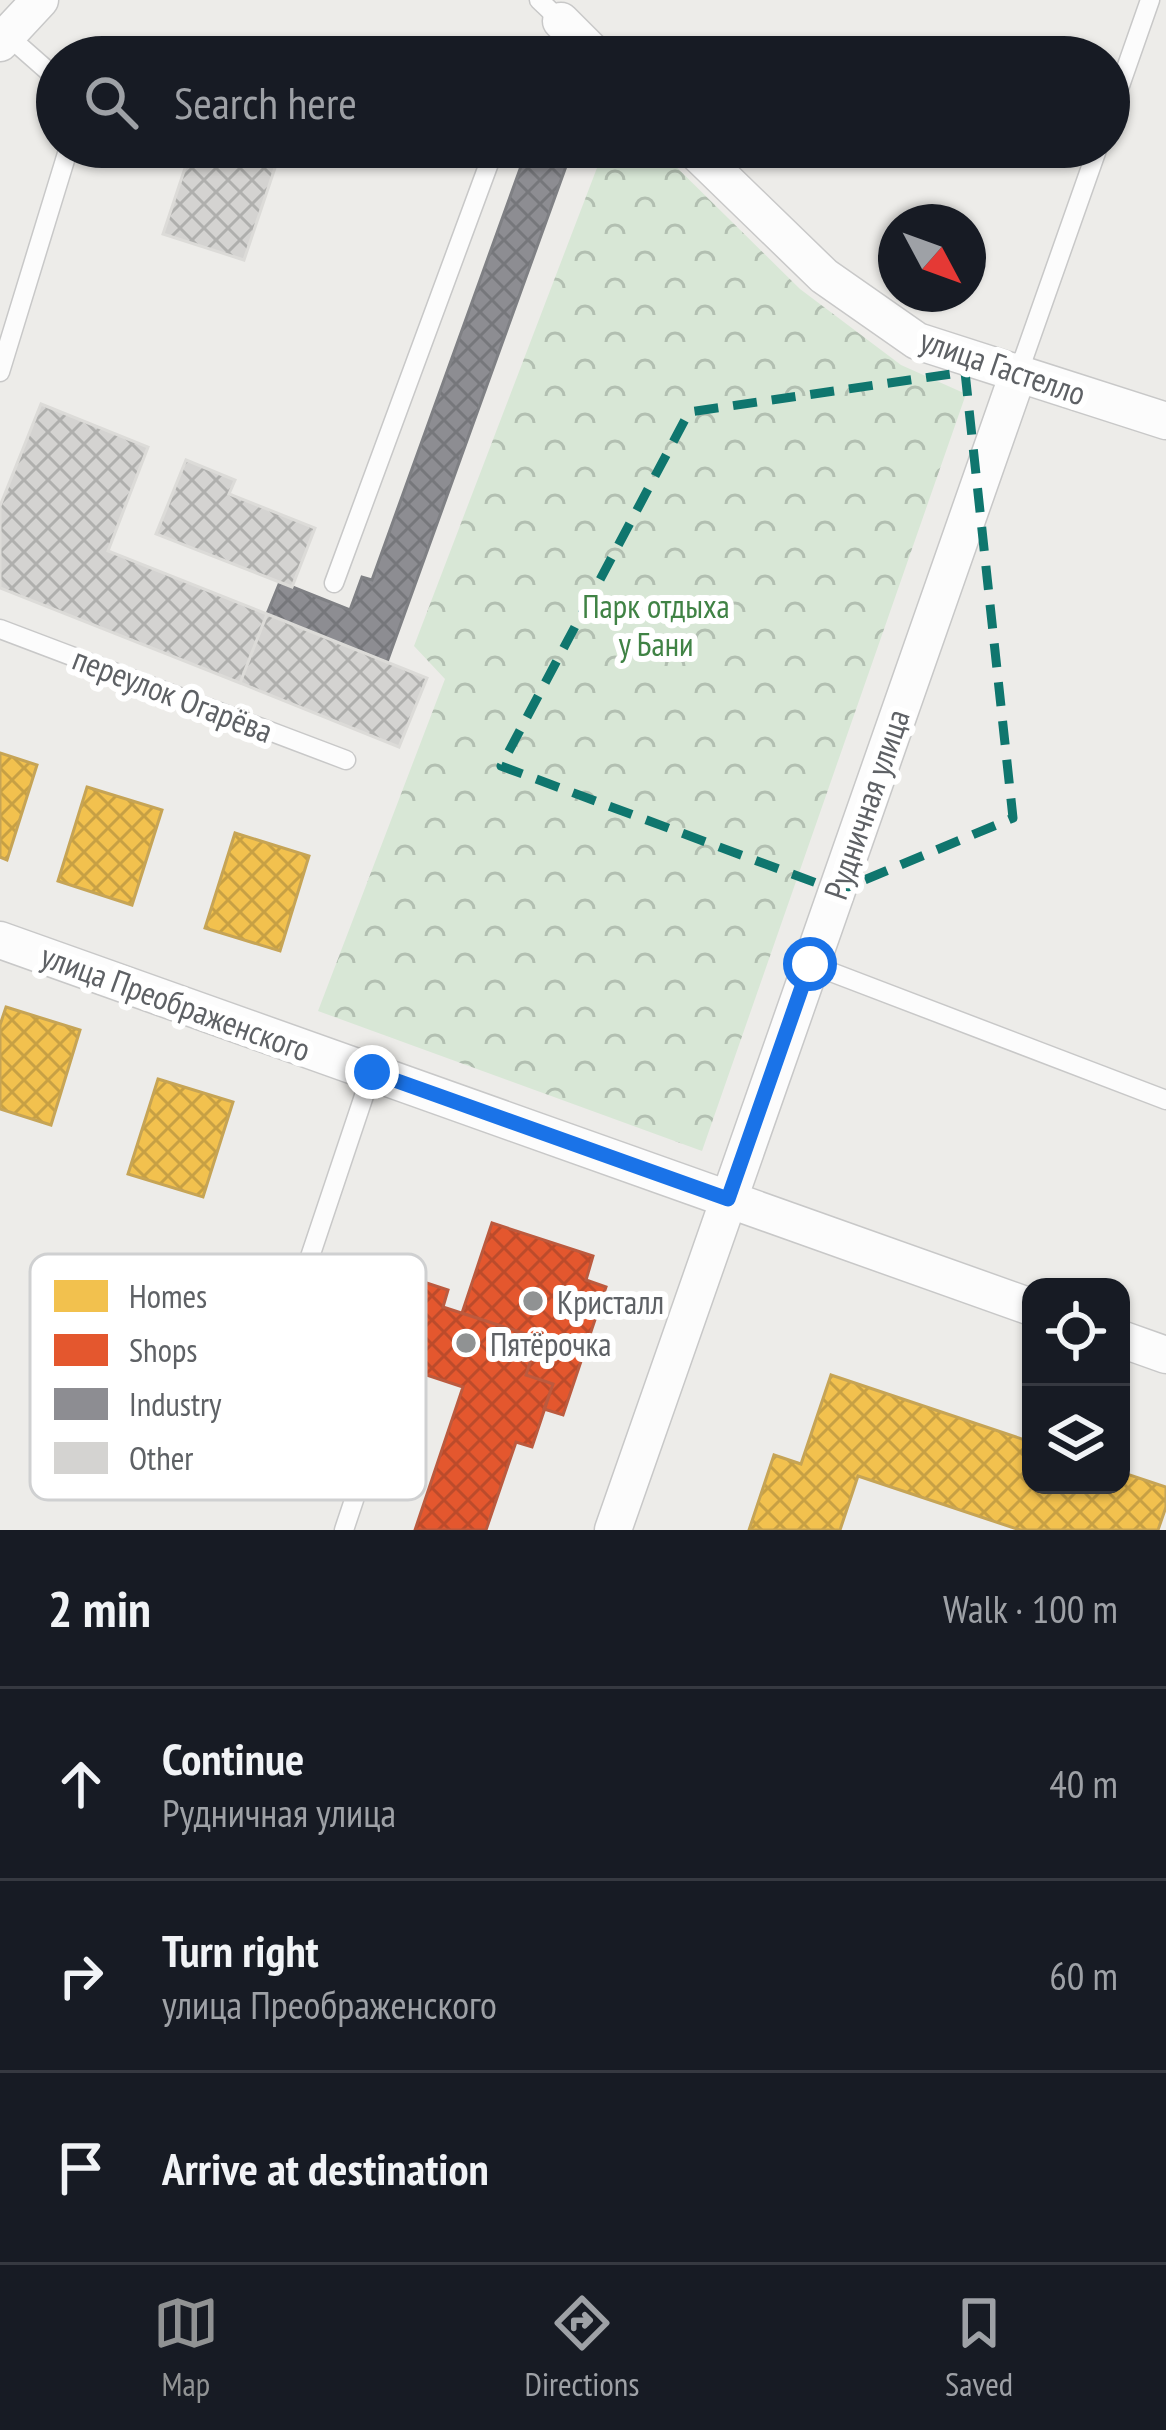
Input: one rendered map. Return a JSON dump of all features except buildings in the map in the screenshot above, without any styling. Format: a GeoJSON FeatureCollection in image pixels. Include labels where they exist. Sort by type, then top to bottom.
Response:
{"type":"FeatureCollection","features":[{"type":"Feature","properties":{"kind":"street"},"geometry":{"type":"LineString","coordinates":[[4,39],[40,0]]}},
{"type":"Feature","properties":{"kind":"street","name":"улица Гастелло"},"geometry":{"type":"LineString","coordinates":[[713,168],[824,276],[917,341],[1166,421]]}},
{"type":"Feature","properties":{"kind":"street","name":"Рудничная улица"},"geometry":{"type":"LineString","coordinates":[[613,1530],[1019,371]]}},
{"type":"Feature","properties":{"kind":"street","name":"улица Преображенского"},"geometry":{"type":"LineString","coordinates":[[0,940],[1022,1304]]}},
{"type":"Feature","properties":{"kind":"street"},"geometry":{"type":"LineString","coordinates":[[1130,1343],[1166,1355]]}},
{"type":"Feature","properties":{"kind":"lane"},"geometry":{"type":"LineString","coordinates":[[1130,57],[1150,0]]}},
{"type":"Feature","properties":{"kind":"lane"},"geometry":{"type":"LineString","coordinates":[[4,39],[36,63]]}},
{"type":"Feature","properties":{"kind":"lane"},"geometry":{"type":"LineString","coordinates":[[0,372],[63,168]]}},
{"type":"Feature","properties":{"kind":"lane"},"geometry":{"type":"LineString","coordinates":[[334,583],[487,168]]}},
{"type":"Feature","properties":{"kind":"lane","name":"Рудничная улица"},"geometry":{"type":"LineString","coordinates":[[1019,371],[1091,168]]}},
{"type":"Feature","properties":{"kind":"lane","name":"переулок Огарёва"},"geometry":{"type":"LineString","coordinates":[[0,629],[346,760]]}},
{"type":"Feature","properties":{"kind":"lane"},"geometry":{"type":"LineString","coordinates":[[810,964],[1166,1100]]}},
{"type":"Feature","properties":{"kind":"lane"},"geometry":{"type":"LineString","coordinates":[[311,1254],[372,1072]]}},
{"type":"Feature","properties":{"kind":"lane"},"geometry":{"type":"LineString","coordinates":[[344,1530],[354,1500]]}},
{"type":"Feature","properties":{"kind":"highlighted area"},"geometry":{"type":"Polygon","coordinates":[[[965,372],[1013,818],[838,891],[501,766],[689,412],[965,372]]]}},
{"type":"Feature","properties":{"kind":"green space","name":"Парк отдыха у Бани"},"geometry":{"type":"Polygon","coordinates":[[[597,168],[677,168],[800,289],[901,365],[966,394],[702,1151],[318,1011],[445,679],[414,646],[597,168]]]}},
{"type":"Feature","properties":{"kind":"place","name":"Кристалл"},"geometry":{"type":"Point","coordinates":[533,1301]}},
{"type":"Feature","properties":{"kind":"place","name":"Пятёрочка"},"geometry":{"type":"Point","coordinates":[466,1343]}},
{"type":"Feature","properties":{"kind":"route"},"geometry":{"type":"LineString","coordinates":[[372,1072],[728,1199],[810,964]]}}]}
